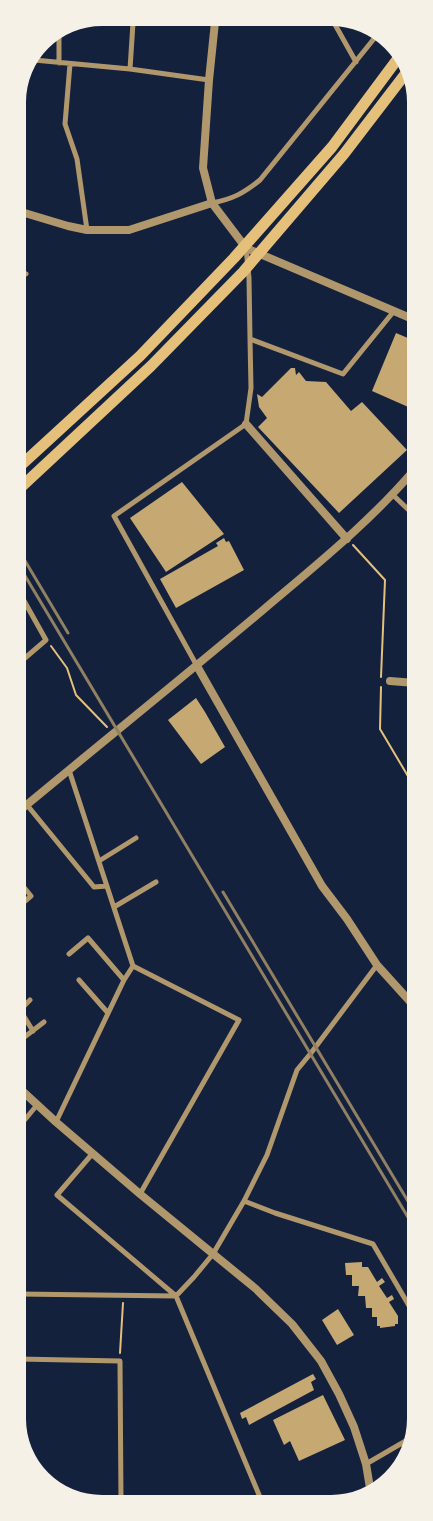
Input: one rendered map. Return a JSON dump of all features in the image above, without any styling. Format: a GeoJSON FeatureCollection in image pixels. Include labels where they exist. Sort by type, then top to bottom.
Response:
{"type":"FeatureCollection","features":[{"type":"Feature","properties":{"kind":"highway"},"geometry":{"type":"LineString","coordinates":[[26,461],[140,356],[234,258],[332,147],[395,62]]}},
{"type":"Feature","properties":{"kind":"highway"},"geometry":{"type":"LineString","coordinates":[[26,483],[151,366],[237,278],[344,154],[402,78]]}},
{"type":"Feature","properties":{"kind":"street"},"geometry":{"type":"LineString","coordinates":[[130,70],[133,26]]}},
{"type":"Feature","properties":{"kind":"street"},"geometry":{"type":"LineString","coordinates":[[215,26],[203,168],[212,203],[246,248],[407,317]]}},
{"type":"Feature","properties":{"kind":"street"},"geometry":{"type":"LineString","coordinates":[[336,27],[356,62]]}},
{"type":"Feature","properties":{"kind":"street"},"geometry":{"type":"LineString","coordinates":[[59,40],[59,63]]}},
{"type":"Feature","properties":{"kind":"street"},"geometry":{"type":"LineString","coordinates":[[26,213],[88,230],[129,230],[212,203],[228,200],[245,192],[260,180],[374,40]]}},
{"type":"Feature","properties":{"kind":"street"},"geometry":{"type":"LineString","coordinates":[[39,61],[209,80]]}},
{"type":"Feature","properties":{"kind":"street"},"geometry":{"type":"LineString","coordinates":[[70,64],[65,124],[77,159],[88,230]]}},
{"type":"Feature","properties":{"kind":"street"},"geometry":{"type":"LineString","coordinates":[[246,248],[251,388],[246,424],[114,516],[322,886],[347,919],[377,965],[407,998]]}},
{"type":"Feature","properties":{"kind":"street"},"geometry":{"type":"LineString","coordinates":[[250,339],[342,374],[394,311]]}},
{"type":"Feature","properties":{"kind":"street"},"geometry":{"type":"LineString","coordinates":[[246,424],[347,539]]}},
{"type":"Feature","properties":{"kind":"street"},"geometry":{"type":"LineString","coordinates":[[107,886],[94,888],[26,805],[197,666],[347,539],[393,495],[407,478]]}},
{"type":"Feature","properties":{"kind":"street"},"geometry":{"type":"LineString","coordinates":[[393,495],[407,508]]}},
{"type":"Feature","properties":{"kind":"street"},"geometry":{"type":"LineString","coordinates":[[26,604],[46,640],[26,657]]}},
{"type":"Feature","properties":{"kind":"street"},"geometry":{"type":"LineString","coordinates":[[390,681],[407,682]]}},
{"type":"Feature","properties":{"kind":"street"},"geometry":{"type":"LineString","coordinates":[[69,770],[134,966],[239,1020],[140,1194]]}},
{"type":"Feature","properties":{"kind":"street"},"geometry":{"type":"LineString","coordinates":[[99,861],[136,838]]}},
{"type":"Feature","properties":{"kind":"street"},"geometry":{"type":"LineString","coordinates":[[114,907],[156,882]]}},
{"type":"Feature","properties":{"kind":"street"},"geometry":{"type":"LineString","coordinates":[[26,890],[31,896],[26,900]]}},
{"type":"Feature","properties":{"kind":"street"},"geometry":{"type":"LineString","coordinates":[[69,954],[88,938],[124,980]]}},
{"type":"Feature","properties":{"kind":"street"},"geometry":{"type":"LineString","coordinates":[[26,1294],[176,1296],[213,1254],[244,1201],[267,1155],[297,1070],[377,965]]}},
{"type":"Feature","properties":{"kind":"street"},"geometry":{"type":"LineString","coordinates":[[56,1122],[124,980],[134,966]]}},
{"type":"Feature","properties":{"kind":"street"},"geometry":{"type":"LineString","coordinates":[[79,980],[108,1013]]}},
{"type":"Feature","properties":{"kind":"street"},"geometry":{"type":"LineString","coordinates":[[26,1004],[30,1000]]}},
{"type":"Feature","properties":{"kind":"street"},"geometry":{"type":"LineString","coordinates":[[26,1019],[33,1030]]}},
{"type":"Feature","properties":{"kind":"street"},"geometry":{"type":"LineString","coordinates":[[26,1036],[44,1022]]}},
{"type":"Feature","properties":{"kind":"street"},"geometry":{"type":"LineString","coordinates":[[26,1095],[140,1194],[256,1289],[292,1324],[322,1361],[354,1427],[366,1464],[369,1484]]}},
{"type":"Feature","properties":{"kind":"street"},"geometry":{"type":"LineString","coordinates":[[26,1118],[37,1105]]}},
{"type":"Feature","properties":{"kind":"street"},"geometry":{"type":"LineString","coordinates":[[93,1153],[57,1195],[176,1296],[259,1495]]}},
{"type":"Feature","properties":{"kind":"street"},"geometry":{"type":"LineString","coordinates":[[244,1201],[275,1213],[373,1244],[407,1302]]}},
{"type":"Feature","properties":{"kind":"street"},"geometry":{"type":"LineString","coordinates":[[26,1358],[120,1361],[121,1495]]}},
{"type":"Feature","properties":{"kind":"street"},"geometry":{"type":"LineString","coordinates":[[366,1464],[403,1443]]}},
{"type":"Feature","properties":{"kind":"path"},"geometry":{"type":"LineString","coordinates":[[347,539],[385,580],[381,677]]}},
{"type":"Feature","properties":{"kind":"path"},"geometry":{"type":"LineString","coordinates":[[46,640],[67,668],[76,695],[113,734]]}},
{"type":"Feature","properties":{"kind":"path"},"geometry":{"type":"LineString","coordinates":[[390,681],[381,687],[380,729],[407,775]]}},
{"type":"Feature","properties":{"kind":"path"},"geometry":{"type":"LineString","coordinates":[[120,1361],[123,1296]]}},
{"type":"Feature","properties":{"kind":"building"},"geometry":{"type":"Polygon","coordinates":[[[396,333],[407,338],[407,406],[372,391],[396,333]]]}},
{"type":"Feature","properties":{"kind":"building"},"geometry":{"type":"Polygon","coordinates":[[[291,368],[295,368],[296,375],[299,372],[306,381],[326,382],[351,411],[362,402],[407,450],[339,513],[258,427],[267,418],[259,407],[257,394],[262,397],[291,368]]]}},
{"type":"Feature","properties":{"kind":"building"},"geometry":{"type":"Polygon","coordinates":[[[182,482],[224,534],[166,572],[130,518],[182,482]]]}},
{"type":"Feature","properties":{"kind":"building"},"geometry":{"type":"Polygon","coordinates":[[[224,538],[226,542],[229,541],[244,570],[176,608],[160,579],[218,546],[216,543],[224,538]]]}},
{"type":"Feature","properties":{"kind":"building"},"geometry":{"type":"Polygon","coordinates":[[[196,698],[225,747],[201,764],[168,720],[196,698]]]}},
{"type":"Feature","properties":{"kind":"building"},"geometry":{"type":"Polygon","coordinates":[[[362,1262],[362,1267],[368,1267],[377,1282],[382,1278],[385,1282],[379,1286],[387,1298],[392,1295],[394,1299],[389,1302],[398,1316],[398,1324],[395,1324],[395,1326],[380,1328],[380,1326],[377,1326],[377,1317],[372,1317],[372,1308],[366,1308],[365,1296],[358,1296],[359,1286],[352,1286],[352,1275],[346,1275],[345,1263],[362,1262]]]}},
{"type":"Feature","properties":{"kind":"building"},"geometry":{"type":"Polygon","coordinates":[[[338,1309],[354,1335],[337,1345],[322,1320],[338,1309]]]}},
{"type":"Feature","properties":{"kind":"building"},"geometry":{"type":"Polygon","coordinates":[[[313,1374],[316,1379],[311,1382],[314,1390],[249,1425],[246,1417],[242,1419],[240,1413],[313,1374]]]}},
{"type":"Feature","properties":{"kind":"building"},"geometry":{"type":"Polygon","coordinates":[[[323,1395],[345,1440],[299,1461],[290,1441],[284,1445],[273,1420],[323,1395]]]}},
{"type":"Feature","properties":{"kind":"railway"},"geometry":{"type":"LineString","coordinates":[[26,562],[68,633]]}},
{"type":"Feature","properties":{"kind":"railway"},"geometry":{"type":"LineString","coordinates":[[26,577],[407,1216]]}},
{"type":"Feature","properties":{"kind":"railway"},"geometry":{"type":"LineString","coordinates":[[223,892],[407,1200]]}}]}
